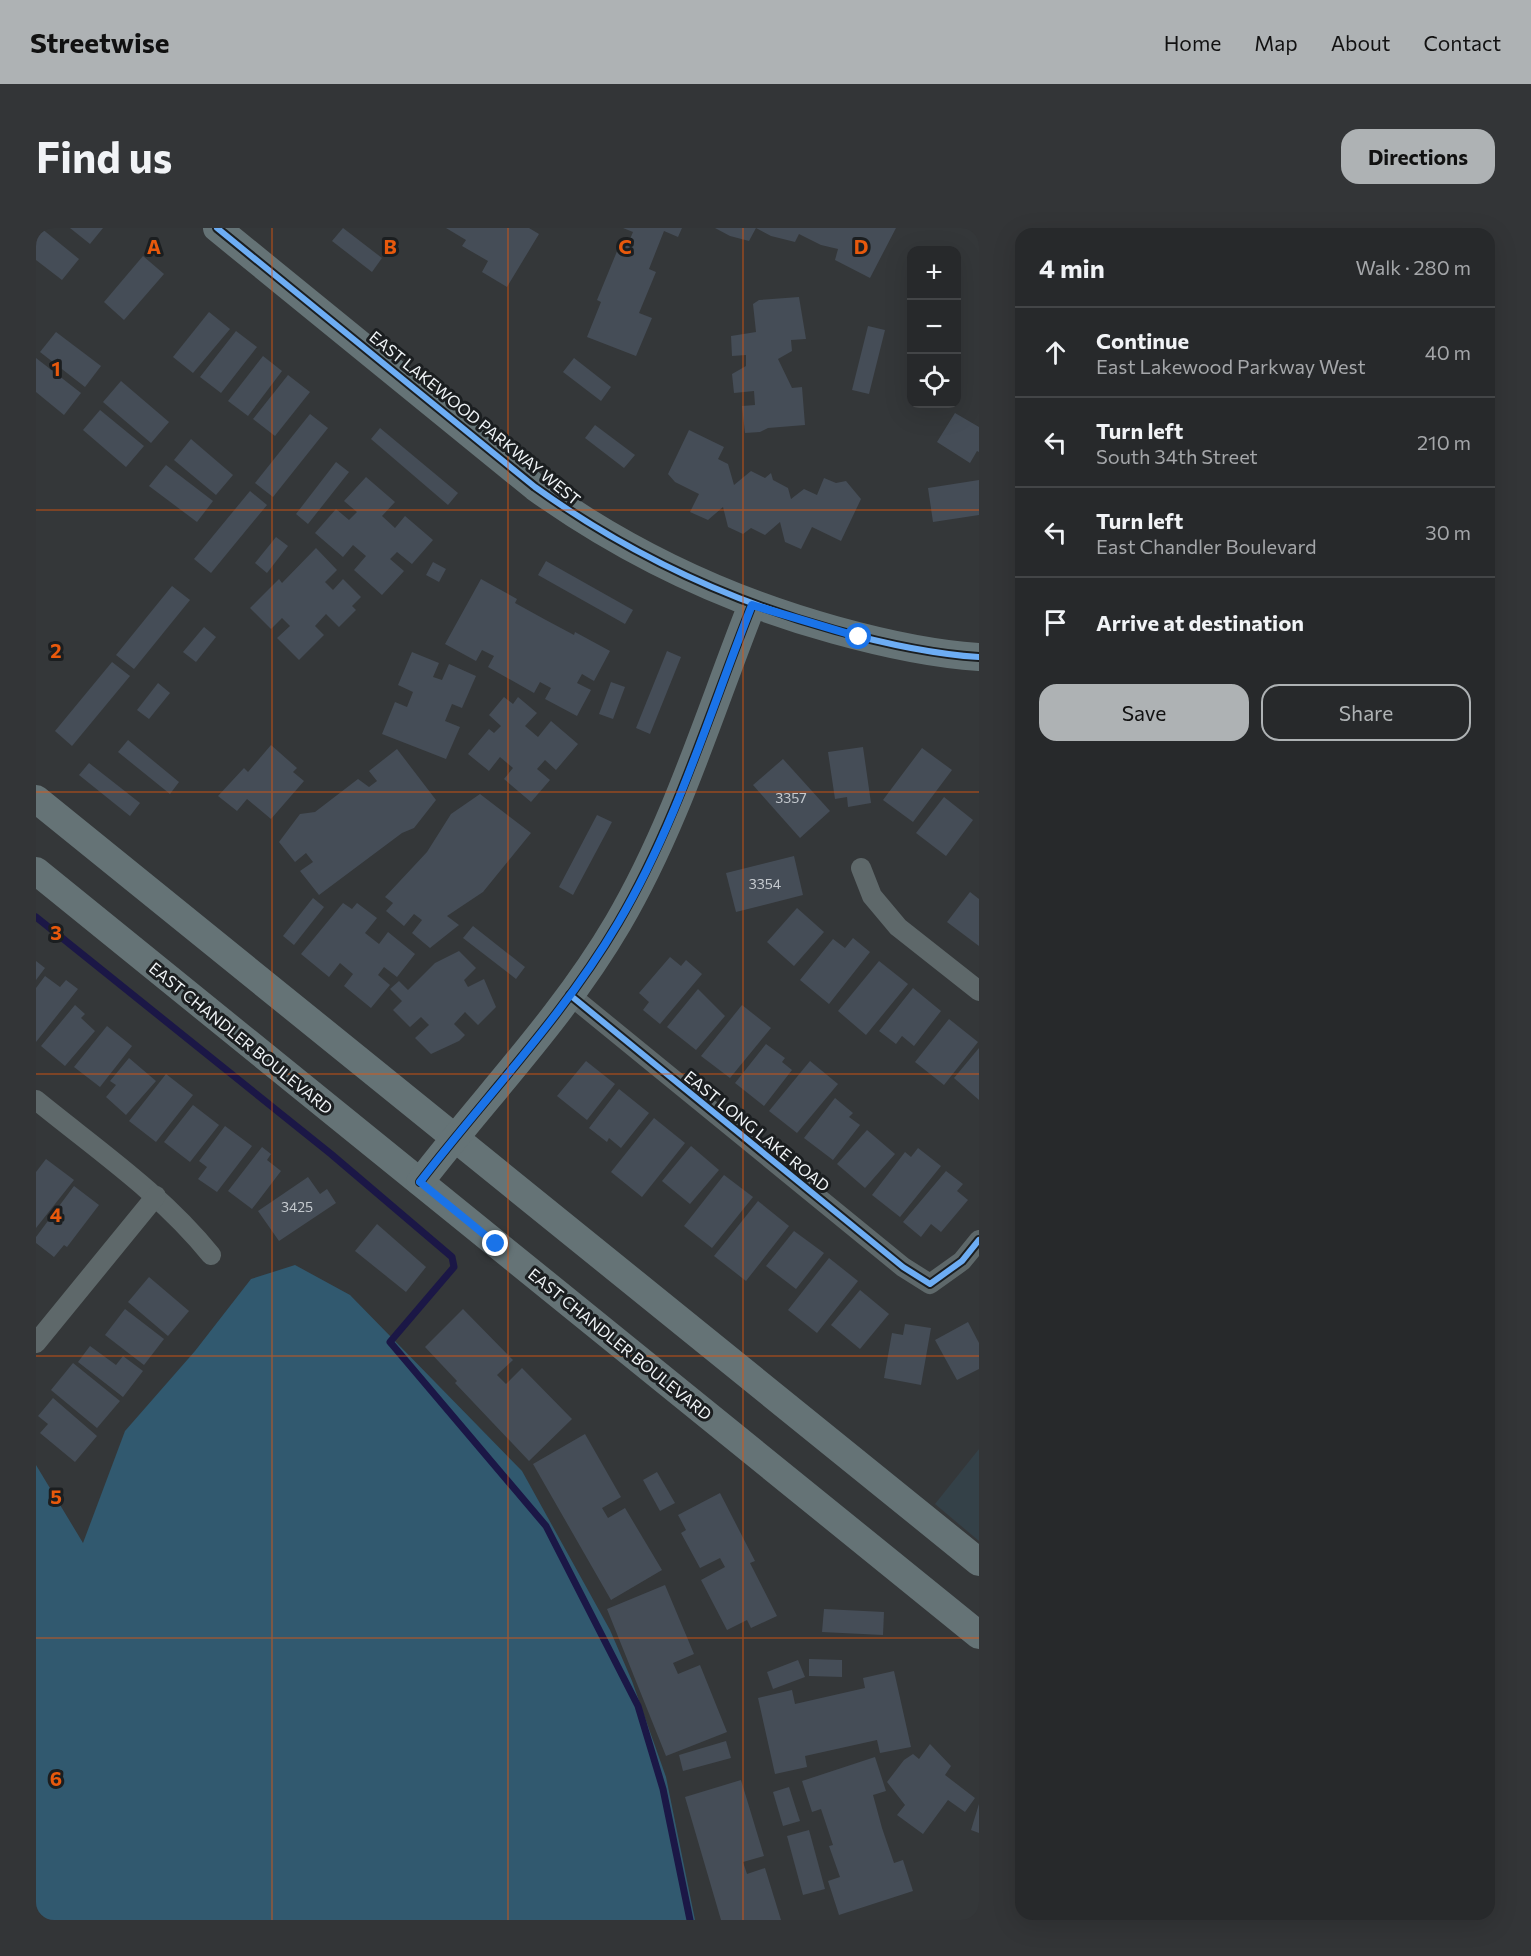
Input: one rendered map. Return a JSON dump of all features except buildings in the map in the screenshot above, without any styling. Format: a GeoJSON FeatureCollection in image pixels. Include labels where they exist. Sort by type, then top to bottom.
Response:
{"type":"FeatureCollection","features":[{"type":"Feature","properties":{"kind":"main road","name":"EAST LAKEWOOD PARKWAY WEST"},"geometry":{"type":"LineString","coordinates":[[217,228],[567,510],[654,562],[752,605],[879,642],[979,657]]}},
{"type":"Feature","properties":{"kind":"main road"},"geometry":{"type":"LineString","coordinates":[[420,1182],[570,995],[618,924],[649,867],[752,605]]}},
{"type":"Feature","properties":{"kind":"main road"},"geometry":{"type":"LineString","coordinates":[[36,799],[979,1562]]}},
{"type":"Feature","properties":{"kind":"main road","name":"EAST CHANDLER BOULEVARD"},"geometry":{"type":"LineString","coordinates":[[36,871],[979,1635]]}},
{"type":"Feature","properties":{"kind":"street"},"geometry":{"type":"LineString","coordinates":[[861,868],[872,896],[898,927],[979,991]]}},
{"type":"Feature","properties":{"kind":"street","name":"EAST LONG LAKE ROAD"},"geometry":{"type":"LineString","coordinates":[[570,995],[903,1267],[930,1284],[962,1260],[979,1240]]}},
{"type":"Feature","properties":{"kind":"street"},"geometry":{"type":"LineString","coordinates":[[36,1100],[156,1196],[187,1225],[211,1256]]}},
{"type":"Feature","properties":{"kind":"street"},"geometry":{"type":"LineString","coordinates":[[36,1343],[156,1196]]}},
{"type":"Feature","properties":{"kind":"shaded area"},"geometry":{"type":"Polygon","coordinates":[[[295,1265],[350,1295],[522,1471],[610,1630],[632,1681],[666,1777],[695,1920],[36,1920],[36,1465],[83,1543],[125,1431],[195,1351],[251,1279],[295,1265]]]}},
{"type":"Feature","properties":{"kind":"shaded area"},"geometry":{"type":"Polygon","coordinates":[[[979,1449],[979,1541],[935,1504],[979,1449]]]}},
{"type":"Feature","properties":{"kind":"waterway"},"geometry":{"type":"LineString","coordinates":[[36,917],[331,1154],[452,1257],[454,1267],[390,1342],[546,1526],[638,1706],[663,1789],[690,1920]]}},
{"type":"Feature","properties":{"kind":"cycle path"},"geometry":{"type":"LineString","coordinates":[[217,228],[535,487],[605,533],[716,589],[795,618],[924,651],[979,657]]}},
{"type":"Feature","properties":{"kind":"cycle path"},"geometry":{"type":"LineString","coordinates":[[420,1182],[549,1024],[618,923],[639,885],[675,807],[752,605]]}},
{"type":"Feature","properties":{"kind":"cycle path"},"geometry":{"type":"LineString","coordinates":[[570,995],[903,1267],[930,1284],[962,1261],[979,1240]]}},
{"type":"Feature","properties":{"kind":"route"},"geometry":{"type":"LineString","coordinates":[[496,1244],[420,1182],[538,1037],[570,995],[618,924],[649,867],[752,605],[859,637]]}}]}
